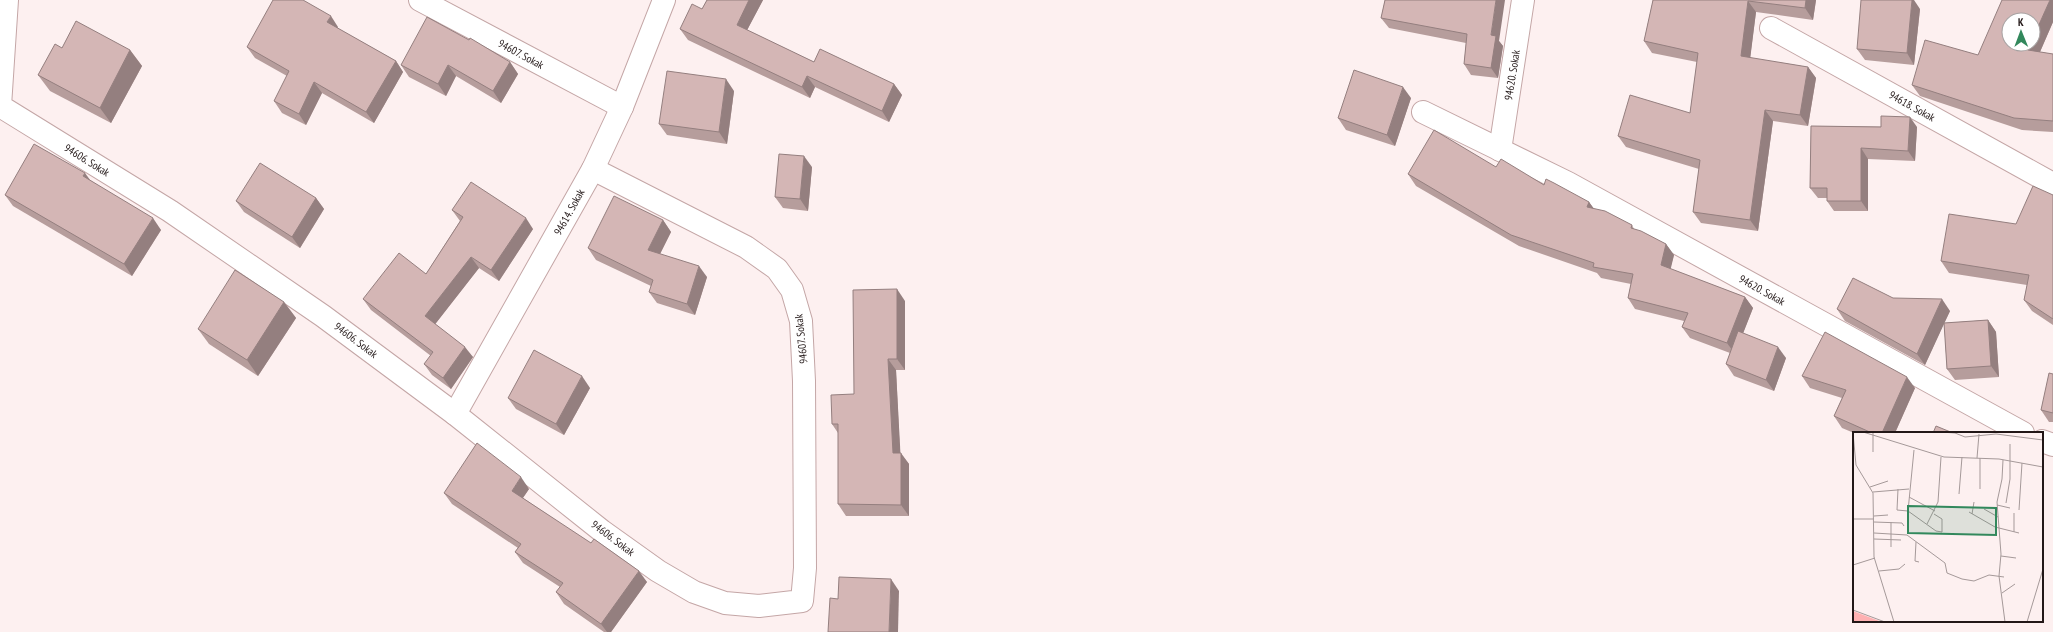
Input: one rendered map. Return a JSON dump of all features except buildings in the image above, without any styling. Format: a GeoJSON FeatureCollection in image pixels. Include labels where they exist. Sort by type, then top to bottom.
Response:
{"type":"FeatureCollection","features":[{"type":"Feature","properties":{"kind":"street","name":"94606. Sokak"},"geometry":{"type":"LineString","coordinates":[[7,0],[0,106],[170,211],[256,268],[456,414],[602,531],[658,571],[694,592],[725,603],[759,606],[802,601]]}},
{"type":"Feature","properties":{"kind":"street","name":"94607. Sokak"},"geometry":{"type":"LineString","coordinates":[[420,0],[622,107]]}},
{"type":"Feature","properties":{"kind":"street","name":"94614. Sokak"},"geometry":{"type":"LineString","coordinates":[[456,414],[592,169],[622,107],[664,0]]}},
{"type":"Feature","properties":{"kind":"street","name":"94620. Sokak"},"geometry":{"type":"LineString","coordinates":[[1500,150],[1523,0]]}},
{"type":"Feature","properties":{"kind":"street","name":"94618. Sokak"},"geometry":{"type":"LineString","coordinates":[[1771,28],[2053,184]]}},
{"type":"Feature","properties":{"kind":"street","name":"94620. Sokak"},"geometry":{"type":"LineString","coordinates":[[1422,112],[1568,183],[2021,432]]}},
{"type":"Feature","properties":{"kind":"street","name":"94607. Sokak"},"geometry":{"type":"LineString","coordinates":[[592,169],[746,247],[777,269],[792,290],[801,321],[804,381],[805,568],[802,601]]}},
{"type":"Feature","properties":{"kind":"street"},"geometry":{"type":"LineString","coordinates":[[2043,441],[2053,445]]}}]}
